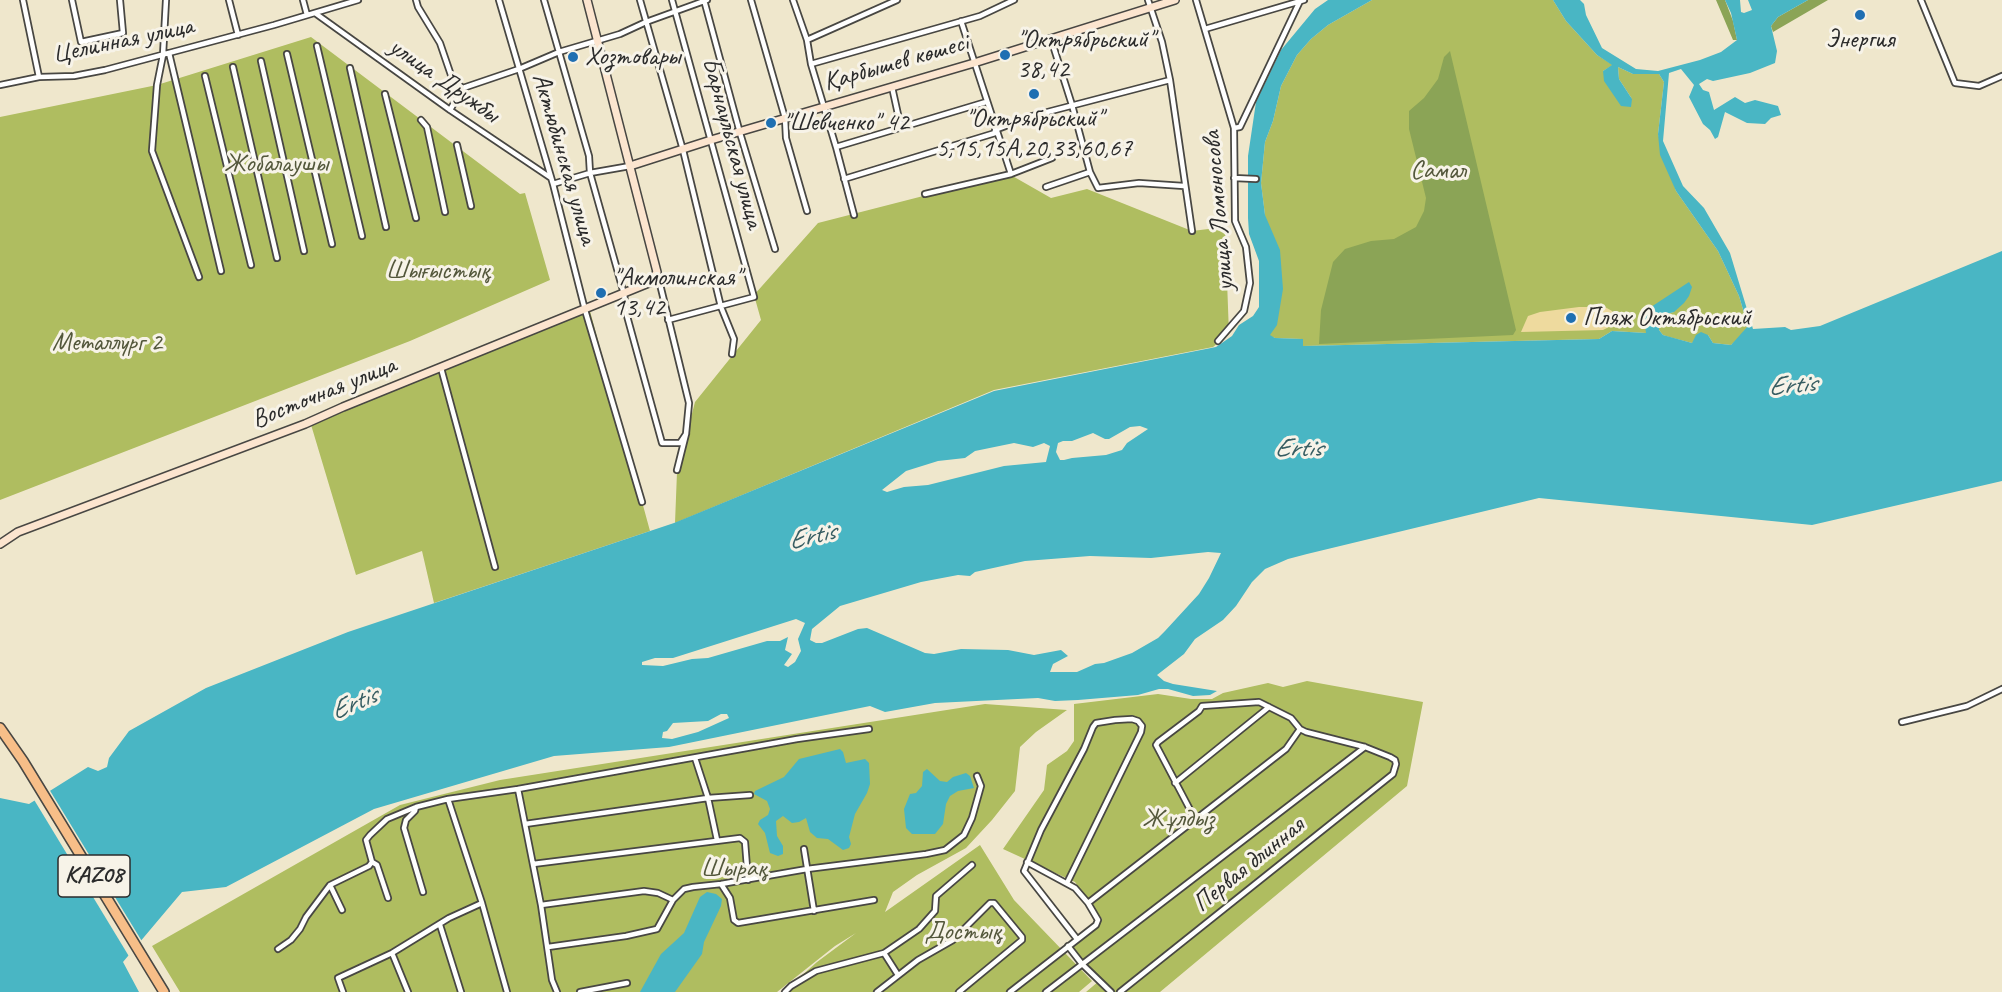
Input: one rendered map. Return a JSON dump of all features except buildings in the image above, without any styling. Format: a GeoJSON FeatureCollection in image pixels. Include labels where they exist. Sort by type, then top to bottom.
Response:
{"type":"FeatureCollection","features":[{"type":"Feature","properties":{"kind":"highway","name":"KAZ08"},"geometry":{"type":"LineString","coordinates":[[0,728],[23,761],[164,992]]}},
{"type":"Feature","properties":{"kind":"main road"},"geometry":{"type":"LineString","coordinates":[[587,0],[657,272]]}},
{"type":"Feature","properties":{"kind":"main road","name":"Қарбышев көшесі"},"geometry":{"type":"LineString","coordinates":[[630,166],[1175,0]]}},
{"type":"Feature","properties":{"kind":"main road","name":"Восточная улица"},"geometry":{"type":"LineString","coordinates":[[0,544],[18,532],[306,424],[624,294],[651,282],[657,272]]}},
{"type":"Feature","properties":{"kind":"street"},"geometry":{"type":"LineString","coordinates":[[23,0],[39,77]]}},
{"type":"Feature","properties":{"kind":"street"},"geometry":{"type":"LineString","coordinates":[[72,0],[81,42],[123,33],[120,0]]}},
{"type":"Feature","properties":{"kind":"street"},"geometry":{"type":"LineString","coordinates":[[166,0],[163,55],[157,85],[152,151],[199,277]]}},
{"type":"Feature","properties":{"kind":"street"},"geometry":{"type":"LineString","coordinates":[[228,0],[238,35]]}},
{"type":"Feature","properties":{"kind":"street"},"geometry":{"type":"LineString","coordinates":[[303,0],[307,15]]}},
{"type":"Feature","properties":{"kind":"street","name":"Целинная улица"},"geometry":{"type":"LineString","coordinates":[[0,85],[39,77],[74,76],[163,55],[358,0]]}},
{"type":"Feature","properties":{"kind":"street"},"geometry":{"type":"LineString","coordinates":[[416,0],[440,43],[453,81],[463,88]]}},
{"type":"Feature","properties":{"kind":"street","name":"Актюбинская улица"},"geometry":{"type":"LineString","coordinates":[[499,0],[552,182],[585,310],[642,502]]}},
{"type":"Feature","properties":{"kind":"street"},"geometry":{"type":"LineString","coordinates":[[544,0],[589,156],[590,173],[663,443],[680,443],[686,434]]}},
{"type":"Feature","properties":{"kind":"street"},"geometry":{"type":"LineString","coordinates":[[640,0],[682,150],[721,307],[734,339],[732,354]]}},
{"type":"Feature","properties":{"kind":"street","name":"Барнаульская улица"},"geometry":{"type":"LineString","coordinates":[[672,0],[754,297],[721,307]]}},
{"type":"Feature","properties":{"kind":"street"},"geometry":{"type":"LineString","coordinates":[[450,110],[463,88],[519,69],[559,52],[620,34],[705,0],[740,133],[775,249]]}},
{"type":"Feature","properties":{"kind":"street"},"geometry":{"type":"LineString","coordinates":[[752,0],[785,118],[786,138],[807,211]]}},
{"type":"Feature","properties":{"kind":"street"},"geometry":{"type":"LineString","coordinates":[[794,0],[854,215]]}},
{"type":"Feature","properties":{"kind":"street"},"geometry":{"type":"LineString","coordinates":[[807,40],[897,0]]}},
{"type":"Feature","properties":{"kind":"street"},"geometry":{"type":"LineString","coordinates":[[812,64],[980,16],[1014,0]]}},
{"type":"Feature","properties":{"kind":"street"},"geometry":{"type":"LineString","coordinates":[[1148,0],[1162,42],[1170,80],[1192,231]]}},
{"type":"Feature","properties":{"kind":"street","name":"улица Ломоносова"},"geometry":{"type":"LineString","coordinates":[[1196,0],[1234,128],[1234,221],[1246,247],[1250,283],[1244,311],[1218,341]]}},
{"type":"Feature","properties":{"kind":"street"},"geometry":{"type":"LineString","coordinates":[[1205,29],[1302,1]]}},
{"type":"Feature","properties":{"kind":"street"},"geometry":{"type":"LineString","coordinates":[[1234,128],[1240,128],[1302,1]]}},
{"type":"Feature","properties":{"kind":"street"},"geometry":{"type":"LineString","coordinates":[[1922,2],[1955,83],[1979,86],[2002,76]]}},
{"type":"Feature","properties":{"kind":"street","name":"улица Дружбы"},"geometry":{"type":"LineString","coordinates":[[315,13],[552,182]]}},
{"type":"Feature","properties":{"kind":"street"},"geometry":{"type":"LineString","coordinates":[[961,21],[1011,174]]}},
{"type":"Feature","properties":{"kind":"street"},"geometry":{"type":"LineString","coordinates":[[1051,39],[1090,172],[1098,188],[1139,183],[1184,186]]}},
{"type":"Feature","properties":{"kind":"street"},"geometry":{"type":"LineString","coordinates":[[317,46],[362,236]]}},
{"type":"Feature","properties":{"kind":"street"},"geometry":{"type":"LineString","coordinates":[[170,53],[221,271]]}},
{"type":"Feature","properties":{"kind":"street"},"geometry":{"type":"LineString","coordinates":[[287,54],[332,244]]}},
{"type":"Feature","properties":{"kind":"street"},"geometry":{"type":"LineString","coordinates":[[261,61],[304,251]]}},
{"type":"Feature","properties":{"kind":"street"},"geometry":{"type":"LineString","coordinates":[[233,68],[278,258]]}},
{"type":"Feature","properties":{"kind":"street"},"geometry":{"type":"LineString","coordinates":[[350,68],[386,227]]}},
{"type":"Feature","properties":{"kind":"street"},"geometry":{"type":"LineString","coordinates":[[205,76],[251,265]]}},
{"type":"Feature","properties":{"kind":"street"},"geometry":{"type":"LineString","coordinates":[[844,179],[995,133],[995,129],[1013,122],[1170,80]]}},
{"type":"Feature","properties":{"kind":"street"},"geometry":{"type":"LineString","coordinates":[[891,86],[901,128]]}},
{"type":"Feature","properties":{"kind":"street"},"geometry":{"type":"LineString","coordinates":[[385,94],[416,218]]}},
{"type":"Feature","properties":{"kind":"street"},"geometry":{"type":"LineString","coordinates":[[836,147],[986,102]]}},
{"type":"Feature","properties":{"kind":"street"},"geometry":{"type":"LineString","coordinates":[[421,120],[427,126],[445,212]]}},
{"type":"Feature","properties":{"kind":"street"},"geometry":{"type":"LineString","coordinates":[[457,145],[471,206]]}},
{"type":"Feature","properties":{"kind":"street"},"geometry":{"type":"LineString","coordinates":[[925,194],[1011,174],[1052,158]]}},
{"type":"Feature","properties":{"kind":"street"},"geometry":{"type":"LineString","coordinates":[[552,182],[630,166]]}},
{"type":"Feature","properties":{"kind":"street"},"geometry":{"type":"LineString","coordinates":[[1046,187],[1090,172]]}},
{"type":"Feature","properties":{"kind":"street"},"geometry":{"type":"LineString","coordinates":[[1234,178],[1256,179]]}},
{"type":"Feature","properties":{"kind":"street"},"geometry":{"type":"LineString","coordinates":[[657,272],[689,403],[686,434],[677,470]]}},
{"type":"Feature","properties":{"kind":"street"},"geometry":{"type":"LineString","coordinates":[[668,320],[721,307]]}},
{"type":"Feature","properties":{"kind":"street"},"geometry":{"type":"LineString","coordinates":[[441,368],[495,567]]}},
{"type":"Feature","properties":{"kind":"street"},"geometry":{"type":"LineString","coordinates":[[1902,722],[1967,706],[2002,689]]}},
{"type":"Feature","properties":{"kind":"street"},"geometry":{"type":"LineString","coordinates":[[1195,819],[1156,745],[1199,711],[1202,706],[1258,702],[1291,718],[1300,729],[1365,747]]}},
{"type":"Feature","properties":{"kind":"street"},"geometry":{"type":"LineString","coordinates":[[1175,783],[1269,707]]}},
{"type":"Feature","properties":{"kind":"street"},"geometry":{"type":"LineString","coordinates":[[1067,883],[1141,732],[1142,726],[1138,721],[1132,719],[1096,723],[1041,830],[1024,871],[1077,939]]}},
{"type":"Feature","properties":{"kind":"street"},"geometry":{"type":"LineString","coordinates":[[388,898],[377,865],[372,862],[366,840],[387,819],[416,807],[447,799],[518,789],[797,739],[869,729]]}},
{"type":"Feature","properties":{"kind":"street"},"geometry":{"type":"LineString","coordinates":[[1088,903],[1286,749],[1300,729]]}},
{"type":"Feature","properties":{"kind":"street"},"geometry":{"type":"LineString","coordinates":[[1046,992],[1365,747]]}},
{"type":"Feature","properties":{"kind":"street","name":"Первая длинная"},"geometry":{"type":"LineString","coordinates":[[1120,992],[1393,774],[1395,760],[1365,747]]}},
{"type":"Feature","properties":{"kind":"street"},"geometry":{"type":"LineString","coordinates":[[695,758],[708,798],[717,840]]}},
{"type":"Feature","properties":{"kind":"street"},"geometry":{"type":"LineString","coordinates":[[548,947],[626,936],[657,928],[673,900],[684,890],[693,887],[945,850],[964,835],[972,818],[981,786],[977,776]]}},
{"type":"Feature","properties":{"kind":"street"},"geometry":{"type":"LineString","coordinates":[[518,789],[542,905],[552,980],[557,992]]}},
{"type":"Feature","properties":{"kind":"street"},"geometry":{"type":"LineString","coordinates":[[525,824],[708,798],[750,795]]}},
{"type":"Feature","properties":{"kind":"street"},"geometry":{"type":"LineString","coordinates":[[447,799],[482,903],[507,992]]}},
{"type":"Feature","properties":{"kind":"street"},"geometry":{"type":"LineString","coordinates":[[416,807],[406,820],[404,828],[423,892]]}},
{"type":"Feature","properties":{"kind":"street"},"geometry":{"type":"LineString","coordinates":[[533,864],[717,840],[744,839],[748,879]]}},
{"type":"Feature","properties":{"kind":"street"},"geometry":{"type":"LineString","coordinates":[[804,849],[814,911]]}},
{"type":"Feature","properties":{"kind":"street"},"geometry":{"type":"LineString","coordinates":[[278,949],[291,940],[300,929],[306,916],[330,885],[369,866],[372,862]]}},
{"type":"Feature","properties":{"kind":"street"},"geometry":{"type":"LineString","coordinates":[[1010,992],[1098,923],[1098,918],[1075,888],[1027,862]]}},
{"type":"Feature","properties":{"kind":"street"},"geometry":{"type":"LineString","coordinates":[[785,992],[816,971],[884,952],[919,929],[934,911],[936,896],[972,865]]}},
{"type":"Feature","properties":{"kind":"street"},"geometry":{"type":"LineString","coordinates":[[721,884],[730,898],[734,920],[738,923],[874,900]]}},
{"type":"Feature","properties":{"kind":"street"},"geometry":{"type":"LineString","coordinates":[[330,885],[342,910]]}},
{"type":"Feature","properties":{"kind":"street"},"geometry":{"type":"LineString","coordinates":[[542,905],[644,891],[658,893],[673,900]]}},
{"type":"Feature","properties":{"kind":"street"},"geometry":{"type":"LineString","coordinates":[[343,992],[338,978],[392,953],[449,918],[482,903]]}},
{"type":"Feature","properties":{"kind":"street"},"geometry":{"type":"LineString","coordinates":[[877,992],[898,975],[953,940],[990,903],[994,903],[1022,937],[1022,940],[959,992]]}},
{"type":"Feature","properties":{"kind":"street"},"geometry":{"type":"LineString","coordinates":[[440,925],[460,992]]}},
{"type":"Feature","properties":{"kind":"street"},"geometry":{"type":"LineString","coordinates":[[1068,946],[1082,964],[1111,992]]}},
{"type":"Feature","properties":{"kind":"street"},"geometry":{"type":"LineString","coordinates":[[884,952],[898,975]]}},
{"type":"Feature","properties":{"kind":"street"},"geometry":{"type":"LineString","coordinates":[[392,953],[408,992]]}},
{"type":"Feature","properties":{"kind":"street"},"geometry":{"type":"LineString","coordinates":[[580,992],[627,983]]}},
{"type":"Feature","properties":{"kind":"green space","name":"Самал"},"geometry":{"type":"Polygon","coordinates":[[[1372,0],[1553,0],[1566,21],[1597,55],[1613,65],[1603,71],[1632,99],[1619,79],[1618,67],[1633,74],[1659,74],[1664,82],[1658,134],[1676,191],[1718,251],[1739,296],[1748,326],[1739,338],[1731,345],[1713,343],[1708,335],[1692,343],[1663,335],[1659,330],[1659,315],[1674,312],[1651,307],[1646,333],[1612,331],[1599,339],[1303,346],[1302,339],[1270,336],[1265,215],[1261,183],[1265,142],[1273,121],[1281,86],[1297,55],[1311,39],[1328,25],[1372,0]]]}},
{"type":"Feature","properties":{"kind":"green space"},"geometry":{"type":"Polygon","coordinates":[[[1716,0],[1725,0],[1737,40],[1733,40],[1716,0]]]}},
{"type":"Feature","properties":{"kind":"green space"},"geometry":{"type":"Polygon","coordinates":[[[1808,0],[1828,0],[1773,32],[1771,26],[1778,17],[1808,0]]]}},
{"type":"Feature","properties":{"kind":"green space"},"geometry":{"type":"Polygon","coordinates":[[[311,37],[520,194],[525,193],[550,280],[410,341],[0,500],[0,117],[157,85],[311,37]]]}},
{"type":"Feature","properties":{"kind":"green space"},"geometry":{"type":"Polygon","coordinates":[[[1450,51],[1516,330],[1513,335],[1319,344],[1321,310],[1333,262],[1345,249],[1371,241],[1394,239],[1416,227],[1424,211],[1426,198],[1409,129],[1409,111],[1424,98],[1438,79],[1444,57],[1450,51]]]}},
{"type":"Feature","properties":{"kind":"green space"},"geometry":{"type":"Polygon","coordinates":[[[1009,174],[1051,198],[1087,189],[1192,231],[1225,227],[1229,334],[1213,347],[994,390],[675,523],[677,472],[695,402],[761,320],[754,295],[818,223],[1009,174]]]}},
{"type":"Feature","properties":{"kind":"green space"},"geometry":{"type":"Polygon","coordinates":[[[590,311],[650,531],[434,603],[422,551],[356,575],[309,418],[590,311]]]}},
{"type":"Feature","properties":{"kind":"green space","name":"Жұлдыз"},"geometry":{"type":"Polygon","coordinates":[[[1307,681],[1423,702],[1407,786],[1160,992],[1086,992],[1099,981],[1068,946],[1102,919],[1075,882],[1003,849],[1044,790],[1047,765],[1067,751],[1074,741],[1074,704],[1158,694],[1191,699],[1212,699],[1223,693],[1268,683],[1283,687],[1307,681]]]}},
{"type":"Feature","properties":{"kind":"green space","name":"Шырақ"},"geometry":{"type":"Polygon","coordinates":[[[985,704],[1067,710],[1036,732],[1020,747],[1015,791],[992,820],[966,848],[917,875],[893,892],[885,912],[980,845],[1014,900],[1092,981],[1079,992],[783,992],[817,962],[856,933],[835,946],[777,992],[180,992],[152,946],[400,805],[500,780],[985,704]]]}},
{"type":"Feature","properties":{"kind":"sand","name":"Пляж Октябрьский"},"geometry":{"type":"Polygon","coordinates":[[[1579,307],[1605,307],[1612,311],[1617,323],[1603,330],[1521,332],[1528,316],[1540,312],[1579,307]]]}},
{"type":"Feature","properties":{"kind":"water","name":"Ertis"},"geometry":{"type":"Polygon","coordinates":[[[1328,0],[1372,0],[1328,25],[1311,39],[1297,55],[1281,86],[1273,121],[1265,142],[1261,183],[1265,215],[1280,250],[1283,289],[1277,325],[1270,335],[1275,338],[1303,339],[1303,346],[1599,339],[1612,331],[1646,333],[1644,319],[1651,307],[1689,282],[1692,287],[1684,303],[1674,312],[1659,316],[1659,330],[1663,335],[1692,343],[1696,335],[1701,332],[1708,335],[1713,343],[1731,345],[1748,326],[1739,296],[1718,251],[1676,191],[1660,155],[1658,134],[1664,82],[1659,74],[1633,74],[1618,67],[1619,79],[1632,99],[1631,107],[1621,106],[1604,81],[1603,71],[1612,65],[1597,55],[1566,21],[1553,0],[1580,0],[1584,4],[1586,15],[1602,48],[1636,69],[1658,71],[1721,52],[1737,40],[1731,13],[1725,0],[1740,0],[1741,12],[1744,13],[1752,10],[1748,0],[1808,0],[1778,17],[1771,26],[1777,51],[1775,63],[1750,73],[1713,81],[1707,79],[1699,84],[1703,90],[1709,92],[1714,110],[1735,97],[1745,103],[1755,100],[1778,106],[1781,115],[1771,118],[1765,124],[1747,123],[1725,112],[1718,137],[1715,139],[1703,124],[1689,97],[1694,85],[1681,69],[1669,73],[1663,141],[1683,186],[1704,208],[1730,253],[1753,329],[1785,327],[1791,330],[1820,326],[2002,251],[2002,481],[1812,525],[1539,498],[1307,554],[1265,569],[1223,620],[1195,639],[1184,654],[1157,675],[1173,684],[1217,691],[1210,695],[1193,696],[1168,689],[1159,689],[1138,695],[1078,700],[1055,701],[1038,698],[935,703],[885,712],[870,706],[669,747],[554,756],[374,809],[226,887],[182,892],[123,962],[139,992],[0,992],[0,798],[29,804],[88,767],[98,771],[107,767],[109,758],[129,731],[206,688],[348,632],[674,523],[994,391],[1216,347],[1232,336],[1239,325],[1253,316],[1259,307],[1259,261],[1249,234],[1248,218],[1248,156],[1256,102],[1281,50],[1315,9],[1328,0]],[[1140,426],[1130,427],[1109,439],[1093,433],[1072,441],[1063,441],[1058,443],[1056,452],[1060,460],[1064,460],[1106,455],[1122,450],[1127,443],[1148,429],[1140,426]],[[1014,443],[975,451],[965,458],[938,461],[906,471],[882,490],[887,492],[904,487],[928,485],[1004,466],[1046,462],[1050,446],[1044,443],[1033,447],[1014,443]],[[1208,552],[1151,558],[1090,556],[1025,561],[975,572],[970,576],[958,575],[921,582],[840,606],[812,629],[810,640],[822,643],[858,629],[867,628],[925,653],[934,654],[961,649],[1008,650],[1034,655],[1061,650],[1068,656],[1053,664],[1050,672],[1077,672],[1132,653],[1158,638],[1199,594],[1221,553],[1208,552]],[[796,619],[673,658],[655,658],[642,662],[642,665],[663,666],[692,659],[708,658],[767,641],[780,641],[788,637],[785,650],[792,654],[784,665],[788,667],[795,662],[801,651],[798,639],[805,623],[796,619]],[[721,714],[708,721],[673,723],[667,731],[663,732],[662,738],[672,739],[698,732],[729,718],[727,714],[721,714]]]}},
{"type":"Feature","properties":{"kind":"water"},"geometry":{"type":"Polygon","coordinates":[[[840,749],[846,763],[865,759],[869,763],[870,784],[855,814],[849,837],[851,844],[849,848],[843,850],[828,839],[817,838],[810,832],[806,818],[792,823],[783,816],[776,821],[777,836],[783,846],[783,854],[778,856],[770,853],[765,833],[758,824],[768,815],[770,809],[767,801],[754,794],[755,791],[784,777],[799,759],[840,749]]]}},
{"type":"Feature","properties":{"kind":"water"},"geometry":{"type":"Polygon","coordinates":[[[927,769],[940,781],[947,782],[953,777],[966,773],[970,776],[974,788],[958,791],[950,796],[946,804],[943,824],[935,834],[912,834],[906,828],[904,809],[910,794],[916,793],[922,786],[923,772],[927,769]]]}},
{"type":"Feature","properties":{"kind":"water"},"geometry":{"type":"Polygon","coordinates":[[[707,892],[716,894],[722,899],[704,942],[702,954],[675,992],[640,992],[661,954],[684,933],[700,897],[707,892]]]}},
{"type":"Feature","properties":{"kind":"pier"},"geometry":{"type":"Polygon","coordinates":[[[49,789],[143,943],[130,958],[33,798],[49,789]]]}},
{"type":"Feature","properties":{"kind":"place","name":"Энергия"},"geometry":{"type":"Point","coordinates":[1860,15]}},
{"type":"Feature","properties":{"kind":"place","name":"\"Октрябрьский\" 38,42"},"geometry":{"type":"Point","coordinates":[1005,55]}},
{"type":"Feature","properties":{"kind":"place","name":"Хозтовары"},"geometry":{"type":"Point","coordinates":[573,57]}},
{"type":"Feature","properties":{"kind":"place","name":"\"Октрябрьский\" 5,15,15А,20,33,60,67"},"geometry":{"type":"Point","coordinates":[1034,94]}},
{"type":"Feature","properties":{"kind":"place","name":"\"Шевченко\" 42"},"geometry":{"type":"Point","coordinates":[771,123]}},
{"type":"Feature","properties":{"kind":"place","name":"\"Акмолинская\" 13,42"},"geometry":{"type":"Point","coordinates":[601,293]}},
{"type":"Feature","properties":{"kind":"place","name":"Пляж Октябрьский"},"geometry":{"type":"Point","coordinates":[1571,318]}},
{"type":"Feature","properties":{"kind":"park label","name":"Жобалаушы"},"geometry":{"type":"Point","coordinates":[276,164]}},
{"type":"Feature","properties":{"kind":"park label","name":"Шығыстық"},"geometry":{"type":"Point","coordinates":[438,271]}},
{"type":"Feature","properties":{"kind":"park label","name":"Металлург 2"},"geometry":{"type":"Point","coordinates":[107,343]}},
{"type":"Feature","properties":{"kind":"park label","name":"Достық"},"geometry":{"type":"Point","coordinates":[963,932]}}]}
